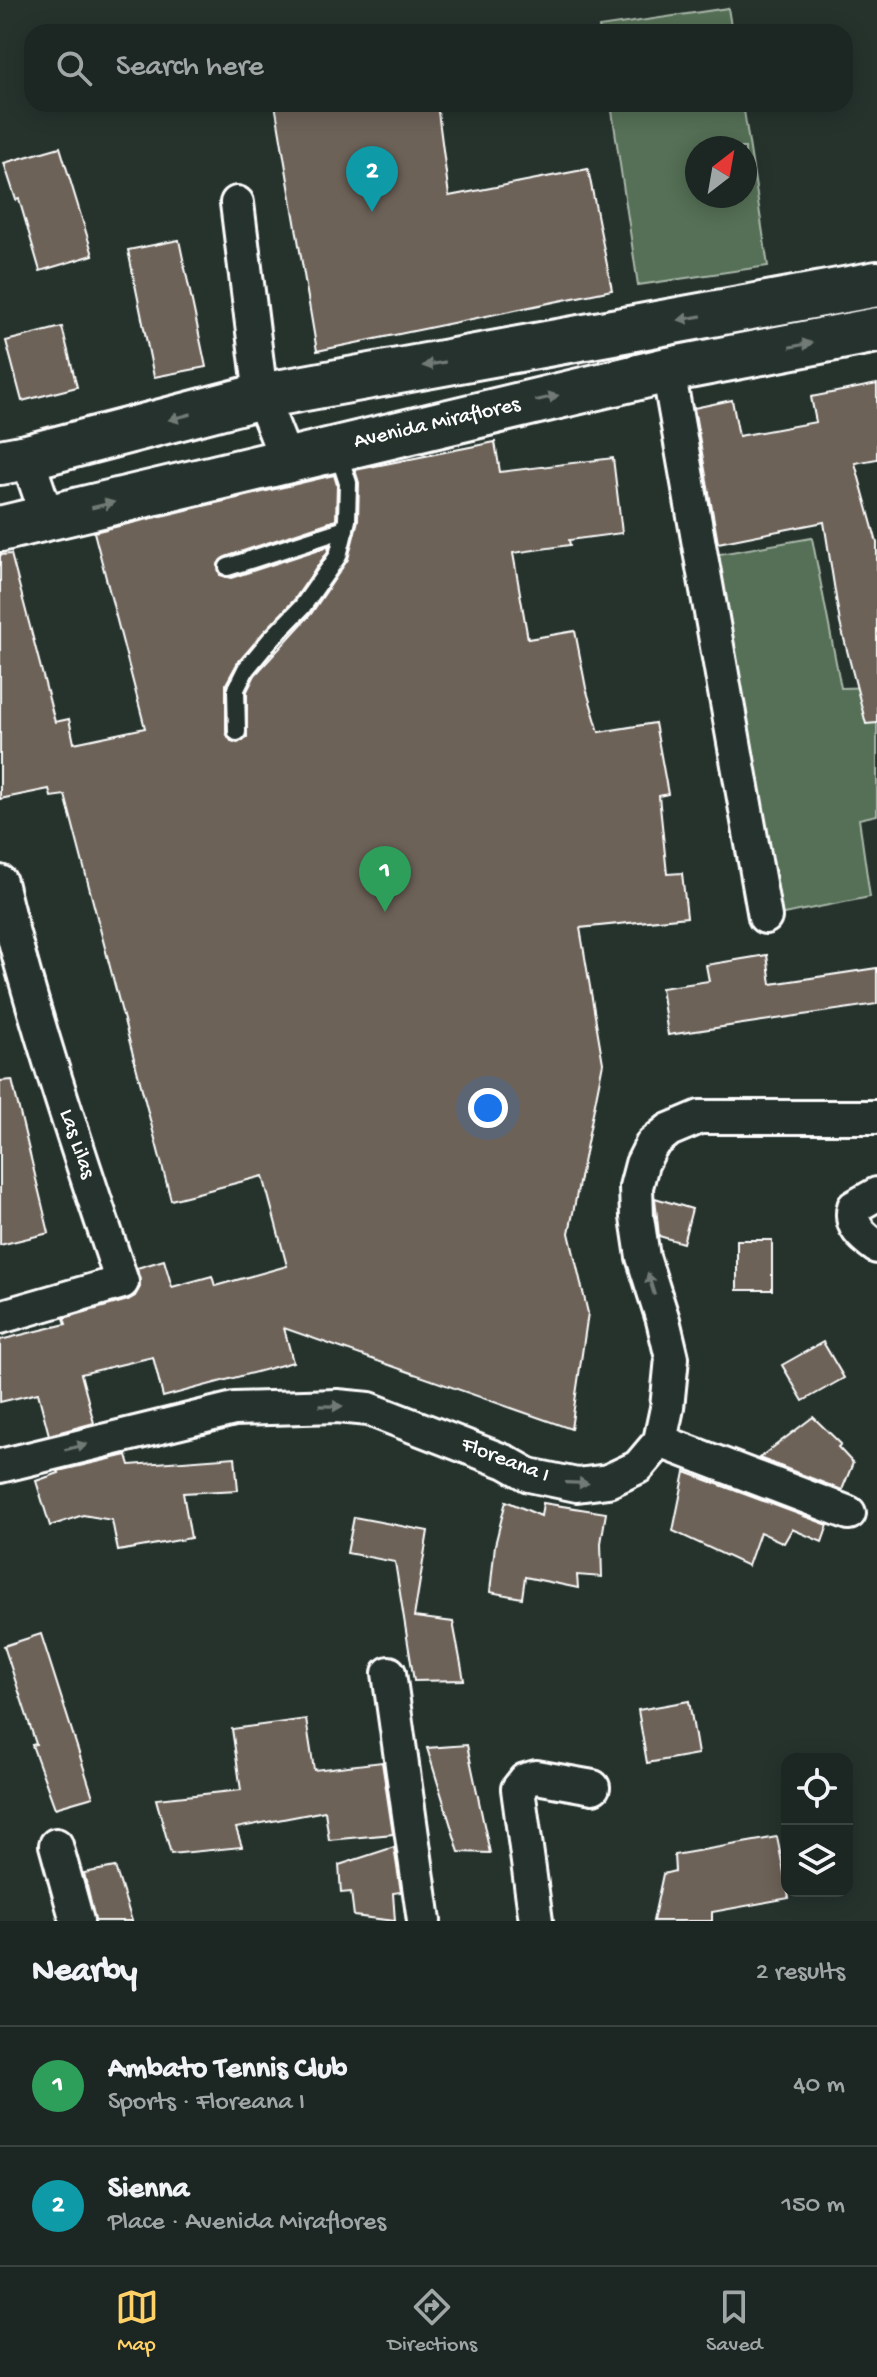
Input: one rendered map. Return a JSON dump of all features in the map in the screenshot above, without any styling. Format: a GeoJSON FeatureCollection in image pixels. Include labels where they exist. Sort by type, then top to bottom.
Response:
{"type":"FeatureCollection","features":[{"type":"Feature","properties":{"kind":"main road"},"geometry":{"type":"LineString","coordinates":[[14,459],[261,396],[877,284]]}},
{"type":"Feature","properties":{"kind":"main road","name":"Avenida Miraflores"},"geometry":{"type":"LineString","coordinates":[[0,529],[668,370],[877,330]]}},
{"type":"Feature","properties":{"kind":"street"},"geometry":{"type":"LineString","coordinates":[[237,203],[261,396],[286,459]]}},
{"type":"Feature","properties":{"kind":"street"},"geometry":{"type":"LineString","coordinates":[[668,370],[765,917]]}},
{"type":"Feature","properties":{"kind":"street"},"geometry":{"type":"LineString","coordinates":[[14,459],[48,519]]}},
{"type":"Feature","properties":{"kind":"street","name":"Las Lilas"},"geometry":{"type":"LineString","coordinates":[[0,882],[44,1047],[122,1282],[0,1317]]}},
{"type":"Feature","properties":{"kind":"street"},"geometry":{"type":"LineString","coordinates":[[849,1513],[660,1441],[672,1358],[643,1257],[636,1187],[652,1144],[669,1130],[700,1117],[877,1117]]}},
{"type":"Feature","properties":{"kind":"street"},"geometry":{"type":"LineString","coordinates":[[877,1194],[854,1207],[852,1216],[855,1227],[877,1247]]}},
{"type":"Feature","properties":{"kind":"street","name":"Floreana I"},"geometry":{"type":"LineString","coordinates":[[0,1466],[234,1409],[269,1407],[369,1409],[506,1462],[529,1475],[577,1485],[608,1481],[638,1467],[660,1441]]}},
{"type":"Feature","properties":{"kind":"street"},"geometry":{"type":"LineString","coordinates":[[389,1673],[424,1921]]}},
{"type":"Feature","properties":{"kind":"street"},"geometry":{"type":"LineString","coordinates":[[536,1921],[518,1789],[525,1780],[536,1777],[593,1787]]}},
{"type":"Feature","properties":{"kind":"street"},"geometry":{"type":"LineString","coordinates":[[56,1845],[77,1921]]}},
{"type":"Feature","properties":{"kind":"lane"},"geometry":{"type":"LineString","coordinates":[[237,732],[236,689],[246,669],[302,607],[338,556],[345,529],[348,483],[336,448]]}},
{"type":"Feature","properties":{"kind":"lane"},"geometry":{"type":"LineString","coordinates":[[228,567],[345,529]]}},
{"type":"Feature","properties":{"kind":"green space"},"geometry":{"type":"Polygon","coordinates":[[[728,8],[731,24],[619,24],[728,8]]]}},
{"type":"Feature","properties":{"kind":"green space"},"geometry":{"type":"Polygon","coordinates":[[[612,112],[744,112],[748,136],[685,136],[685,208],[757,208],[757,195],[768,266],[638,285],[612,112]]]}},
{"type":"Feature","properties":{"kind":"green space"},"geometry":{"type":"Polygon","coordinates":[[[812,538],[841,688],[877,687],[877,815],[859,819],[870,897],[753,920],[691,559],[812,538]]]}},
{"type":"Feature","properties":{"kind":"building"},"geometry":{"type":"Polygon","coordinates":[[[276,112],[438,112],[449,196],[588,169],[612,290],[317,351],[276,112]]]}},
{"type":"Feature","properties":{"kind":"building"},"geometry":{"type":"Polygon","coordinates":[[[60,147],[93,255],[40,271],[19,199],[16,200],[4,163],[60,147]]]}},
{"type":"Feature","properties":{"kind":"building"},"geometry":{"type":"Polygon","coordinates":[[[179,240],[206,367],[154,377],[128,250],[179,240]]]}},
{"type":"Feature","properties":{"kind":"building"},"geometry":{"type":"Polygon","coordinates":[[[62,327],[77,387],[22,401],[6,341],[62,327]]]}},
{"type":"Feature","properties":{"kind":"building"},"geometry":{"type":"Polygon","coordinates":[[[877,384],[877,459],[855,463],[877,543],[877,723],[866,724],[840,623],[824,522],[718,543],[694,408],[732,400],[739,436],[816,422],[811,397],[877,384]]]}},
{"type":"Feature","properties":{"kind":"building"},"geometry":{"type":"Polygon","coordinates":[[[495,442],[500,472],[613,458],[622,533],[569,540],[570,545],[513,553],[528,639],[575,631],[586,688],[599,732],[655,723],[668,794],[659,796],[667,874],[682,873],[687,917],[580,928],[603,1063],[569,1233],[588,1313],[571,1429],[284,1328],[293,1362],[163,1397],[153,1357],[81,1374],[94,1423],[49,1435],[38,1393],[0,1402],[0,1340],[66,1324],[64,1318],[128,1300],[135,1296],[140,1287],[137,1268],[164,1260],[172,1287],[212,1276],[215,1286],[287,1266],[263,1176],[171,1200],[65,795],[51,797],[49,789],[0,799],[0,555],[11,554],[55,722],[69,719],[74,743],[145,728],[94,532],[334,475],[337,485],[336,520],[225,557],[218,564],[220,575],[231,578],[329,546],[294,600],[238,662],[226,684],[226,733],[231,741],[238,743],[247,737],[247,691],[255,675],[311,614],[348,559],[358,520],[359,483],[355,470],[495,442]]]}},
{"type":"Feature","properties":{"kind":"building"},"geometry":{"type":"Polygon","coordinates":[[[767,955],[771,984],[877,968],[877,1004],[668,1035],[661,988],[709,981],[706,965],[767,955]]]}},
{"type":"Feature","properties":{"kind":"building"},"geometry":{"type":"Polygon","coordinates":[[[12,1080],[49,1233],[0,1245],[0,1081],[12,1080]]]}},
{"type":"Feature","properties":{"kind":"building"},"geometry":{"type":"Polygon","coordinates":[[[655,1198],[692,1209],[683,1243],[659,1236],[655,1198]]]}},
{"type":"Feature","properties":{"kind":"building"},"geometry":{"type":"Polygon","coordinates":[[[737,1240],[772,1240],[772,1290],[737,1290],[737,1240]]]}},
{"type":"Feature","properties":{"kind":"building"},"geometry":{"type":"Polygon","coordinates":[[[823,1342],[844,1378],[803,1401],[782,1365],[823,1342]]]}},
{"type":"Feature","properties":{"kind":"building"},"geometry":{"type":"Polygon","coordinates":[[[813,1417],[841,1444],[838,1447],[853,1463],[842,1490],[759,1458],[813,1417]]]}},
{"type":"Feature","properties":{"kind":"building"},"geometry":{"type":"Polygon","coordinates":[[[127,1455],[130,1465],[235,1457],[238,1490],[183,1493],[191,1538],[118,1551],[112,1520],[83,1515],[50,1526],[36,1481],[58,1471],[127,1455]]]}},
{"type":"Feature","properties":{"kind":"building"},"geometry":{"type":"Polygon","coordinates":[[[685,1472],[828,1525],[822,1542],[792,1529],[784,1543],[760,1532],[748,1566],[673,1531],[685,1472]]]}},
{"type":"Feature","properties":{"kind":"building"},"geometry":{"type":"Polygon","coordinates":[[[506,1501],[541,1516],[543,1503],[606,1513],[601,1543],[602,1577],[577,1575],[578,1588],[525,1577],[522,1598],[490,1592],[495,1545],[506,1501]]]}},
{"type":"Feature","properties":{"kind":"building"},"geometry":{"type":"Polygon","coordinates":[[[354,1517],[428,1531],[414,1617],[453,1622],[464,1680],[414,1681],[395,1562],[347,1553],[354,1517]]]}},
{"type":"Feature","properties":{"kind":"building"},"geometry":{"type":"Polygon","coordinates":[[[41,1634],[93,1797],[55,1808],[32,1745],[36,1744],[4,1646],[41,1634]]]}},
{"type":"Feature","properties":{"kind":"building"},"geometry":{"type":"Polygon","coordinates":[[[689,1701],[698,1754],[647,1763],[638,1710],[689,1701]]]}},
{"type":"Feature","properties":{"kind":"building"},"geometry":{"type":"Polygon","coordinates":[[[306,1719],[314,1770],[382,1762],[393,1834],[329,1840],[325,1811],[236,1828],[242,1847],[171,1854],[156,1799],[241,1790],[232,1729],[306,1719]]]}},
{"type":"Feature","properties":{"kind":"building"},"geometry":{"type":"Polygon","coordinates":[[[467,1745],[490,1853],[459,1852],[427,1748],[467,1745]]]}},
{"type":"Feature","properties":{"kind":"building"},"geometry":{"type":"Polygon","coordinates":[[[777,1837],[781,1857],[781,1897],[789,1898],[712,1912],[712,1921],[653,1921],[663,1874],[675,1871],[674,1855],[777,1837]]]}},
{"type":"Feature","properties":{"kind":"building"},"geometry":{"type":"Polygon","coordinates":[[[394,1847],[401,1892],[393,1893],[395,1921],[354,1916],[351,1892],[341,1893],[339,1865],[394,1847]]]}},
{"type":"Feature","properties":{"kind":"building"},"geometry":{"type":"Polygon","coordinates":[[[115,1867],[132,1921],[95,1921],[84,1873],[115,1867]]]}},
{"type":"Feature","properties":{"kind":"place","name":"Sienna"},"geometry":{"type":"Point","coordinates":[372,212]}},
{"type":"Feature","properties":{"kind":"place","name":"Ambato Tennis Club"},"geometry":{"type":"Point","coordinates":[385,912]}}]}
